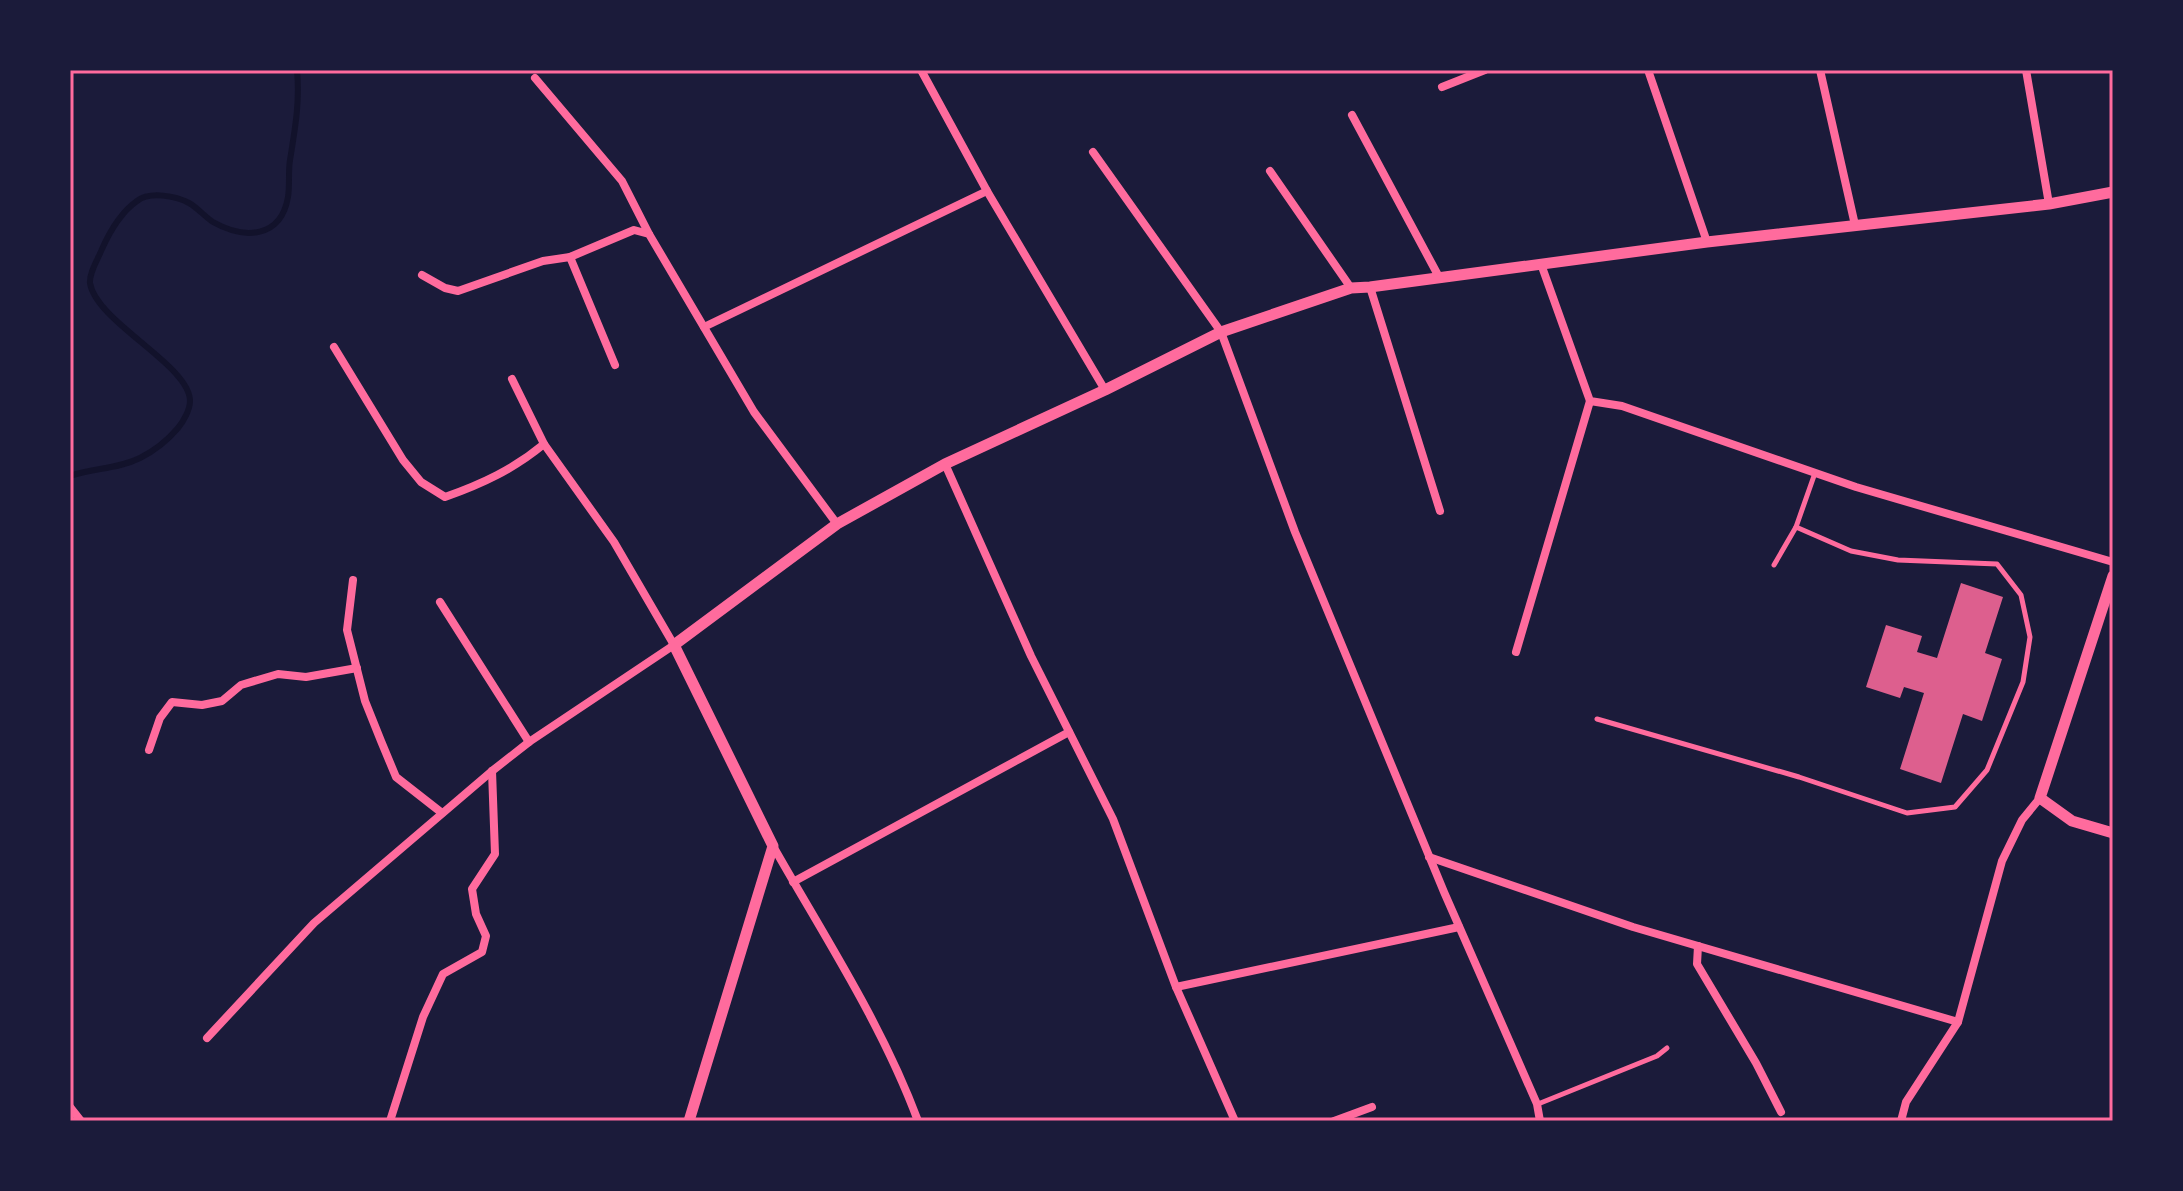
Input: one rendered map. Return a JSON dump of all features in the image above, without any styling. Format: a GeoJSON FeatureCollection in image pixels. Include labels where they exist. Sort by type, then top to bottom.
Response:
{"type":"FeatureCollection","features":[{"type":"Feature","properties":{"kind":"street"},"geometry":{"type":"LineString","coordinates":[[921,70],[987,191],[1105,390]]}},
{"type":"Feature","properties":{"kind":"street"},"geometry":{"type":"LineString","coordinates":[[1442,87],[1485,70]]}},
{"type":"Feature","properties":{"kind":"street"},"geometry":{"type":"LineString","coordinates":[[1648,70],[1707,242]]}},
{"type":"Feature","properties":{"kind":"street"},"geometry":{"type":"LineString","coordinates":[[1820,70],[1855,225]]}},
{"type":"Feature","properties":{"kind":"street"},"geometry":{"type":"LineString","coordinates":[[2026,70],[2049,204]]}},
{"type":"Feature","properties":{"kind":"street"},"geometry":{"type":"LineString","coordinates":[[535,78],[622,181],[649,234],[754,412],[837,524]]}},
{"type":"Feature","properties":{"kind":"street"},"geometry":{"type":"LineString","coordinates":[[1352,115],[1439,277]]}},
{"type":"Feature","properties":{"kind":"street"},"geometry":{"type":"LineString","coordinates":[[1093,152],[1221,332],[1295,532],[1429,857],[1537,1104],[1540,1121]]}},
{"type":"Feature","properties":{"kind":"street"},"geometry":{"type":"LineString","coordinates":[[1270,171],[1351,288]]}},
{"type":"Feature","properties":{"kind":"street"},"geometry":{"type":"LineString","coordinates":[[704,327],[987,191]]}},
{"type":"Feature","properties":{"kind":"street"},"geometry":{"type":"LineString","coordinates":[[207,1038],[314,923],[492,771],[529,742],[674,645],[837,524],[945,464],[1221,332],[1351,288],[1707,242],[2049,204],[2113,192]]}},
{"type":"Feature","properties":{"kind":"street"},"geometry":{"type":"LineString","coordinates":[[422,275],[445,288],[458,291],[543,261],[570,257],[634,230],[649,234]]}},
{"type":"Feature","properties":{"kind":"street"},"geometry":{"type":"LineString","coordinates":[[570,257],[615,365]]}},
{"type":"Feature","properties":{"kind":"street"},"geometry":{"type":"LineString","coordinates":[[1516,652],[1590,401],[1541,264]]}},
{"type":"Feature","properties":{"kind":"street"},"geometry":{"type":"LineString","coordinates":[[1370,287],[1440,511]]}},
{"type":"Feature","properties":{"kind":"street"},"geometry":{"type":"LineString","coordinates":[[334,347],[403,460],[421,482],[445,497],[480,485],[521,463],[544,444]]}},
{"type":"Feature","properties":{"kind":"street"},"geometry":{"type":"LineString","coordinates":[[512,379],[544,444],[614,542],[674,645],[773,846],[861,999],[906,1087],[918,1121]]}},
{"type":"Feature","properties":{"kind":"street"},"geometry":{"type":"LineString","coordinates":[[1590,401],[1622,406],[1815,473],[2113,562]]}},
{"type":"Feature","properties":{"kind":"street"},"geometry":{"type":"LineString","coordinates":[[945,464],[1031,656],[1113,819],[1176,987],[1235,1121]]}},
{"type":"Feature","properties":{"kind":"street"},"geometry":{"type":"LineString","coordinates":[[1901,1121],[1906,1102],[1958,1022],[2002,861],[2022,820],[2040,798],[2113,576]]}},
{"type":"Feature","properties":{"kind":"street"},"geometry":{"type":"LineString","coordinates":[[353,580],[347,630],[365,701],[396,777],[442,813]]}},
{"type":"Feature","properties":{"kind":"street"},"geometry":{"type":"LineString","coordinates":[[440,602],[529,742]]}},
{"type":"Feature","properties":{"kind":"street"},"geometry":{"type":"LineString","coordinates":[[149,750],[160,718],[172,702],[202,705],[222,701],[241,685],[278,674],[306,677],[357,668]]}},
{"type":"Feature","properties":{"kind":"street"},"geometry":{"type":"LineString","coordinates":[[793,882],[1069,732]]}},
{"type":"Feature","properties":{"kind":"street"},"geometry":{"type":"LineString","coordinates":[[390,1121],[423,1017],[443,974],[482,952],[486,936],[476,914],[472,889],[495,854],[492,771]]}},
{"type":"Feature","properties":{"kind":"street"},"geometry":{"type":"LineString","coordinates":[[2040,798],[2072,821],[2113,833]]}},
{"type":"Feature","properties":{"kind":"street"},"geometry":{"type":"LineString","coordinates":[[689,1121],[773,846]]}},
{"type":"Feature","properties":{"kind":"street"},"geometry":{"type":"LineString","coordinates":[[1429,857],[1633,927],[1958,1022]]}},
{"type":"Feature","properties":{"kind":"street"},"geometry":{"type":"LineString","coordinates":[[1176,987],[1459,927]]}},
{"type":"Feature","properties":{"kind":"street"},"geometry":{"type":"LineString","coordinates":[[1698,946],[1697,964],[1756,1063],[1781,1112]]}},
{"type":"Feature","properties":{"kind":"street"},"geometry":{"type":"LineString","coordinates":[[70,1107],[81,1121]]}},
{"type":"Feature","properties":{"kind":"street"},"geometry":{"type":"LineString","coordinates":[[1334,1121],[1372,1107]]}},
{"type":"Feature","properties":{"kind":"lane"},"geometry":{"type":"LineString","coordinates":[[1774,565],[1796,527],[1815,473]]}},
{"type":"Feature","properties":{"kind":"lane"},"geometry":{"type":"LineString","coordinates":[[1597,719],[1799,777],[1907,813],[1955,807],[1987,770],[2023,682],[2030,637],[2021,595],[1997,564],[1882,557],[1851,551],[1796,527]]}},
{"type":"Feature","properties":{"kind":"lane"},"geometry":{"type":"LineString","coordinates":[[1537,1104],[1657,1056],[1667,1048]]}},
{"type":"Feature","properties":{"kind":"building"},"geometry":{"type":"Polygon","coordinates":[[[1961,583],[2003,597],[1985,653],[2002,659],[1982,721],[1963,714],[1941,783],[1900,769],[1924,693],[1904,687],[1900,698],[1866,687],[1886,625],[1922,636],[1917,652],[1937,658],[1961,583]]]}},
{"type":"Feature","properties":{"kind":"waterway"},"geometry":{"type":"LineString","coordinates":[[70,476],[123,464],[151,452],[178,428],[190,404],[186,387],[175,373],[108,313],[96,298],[90,283],[91,275],[108,236],[131,206],[142,198],[156,195],[184,200],[213,222],[237,231],[260,232],[278,221],[289,192],[297,70]]}}]}
